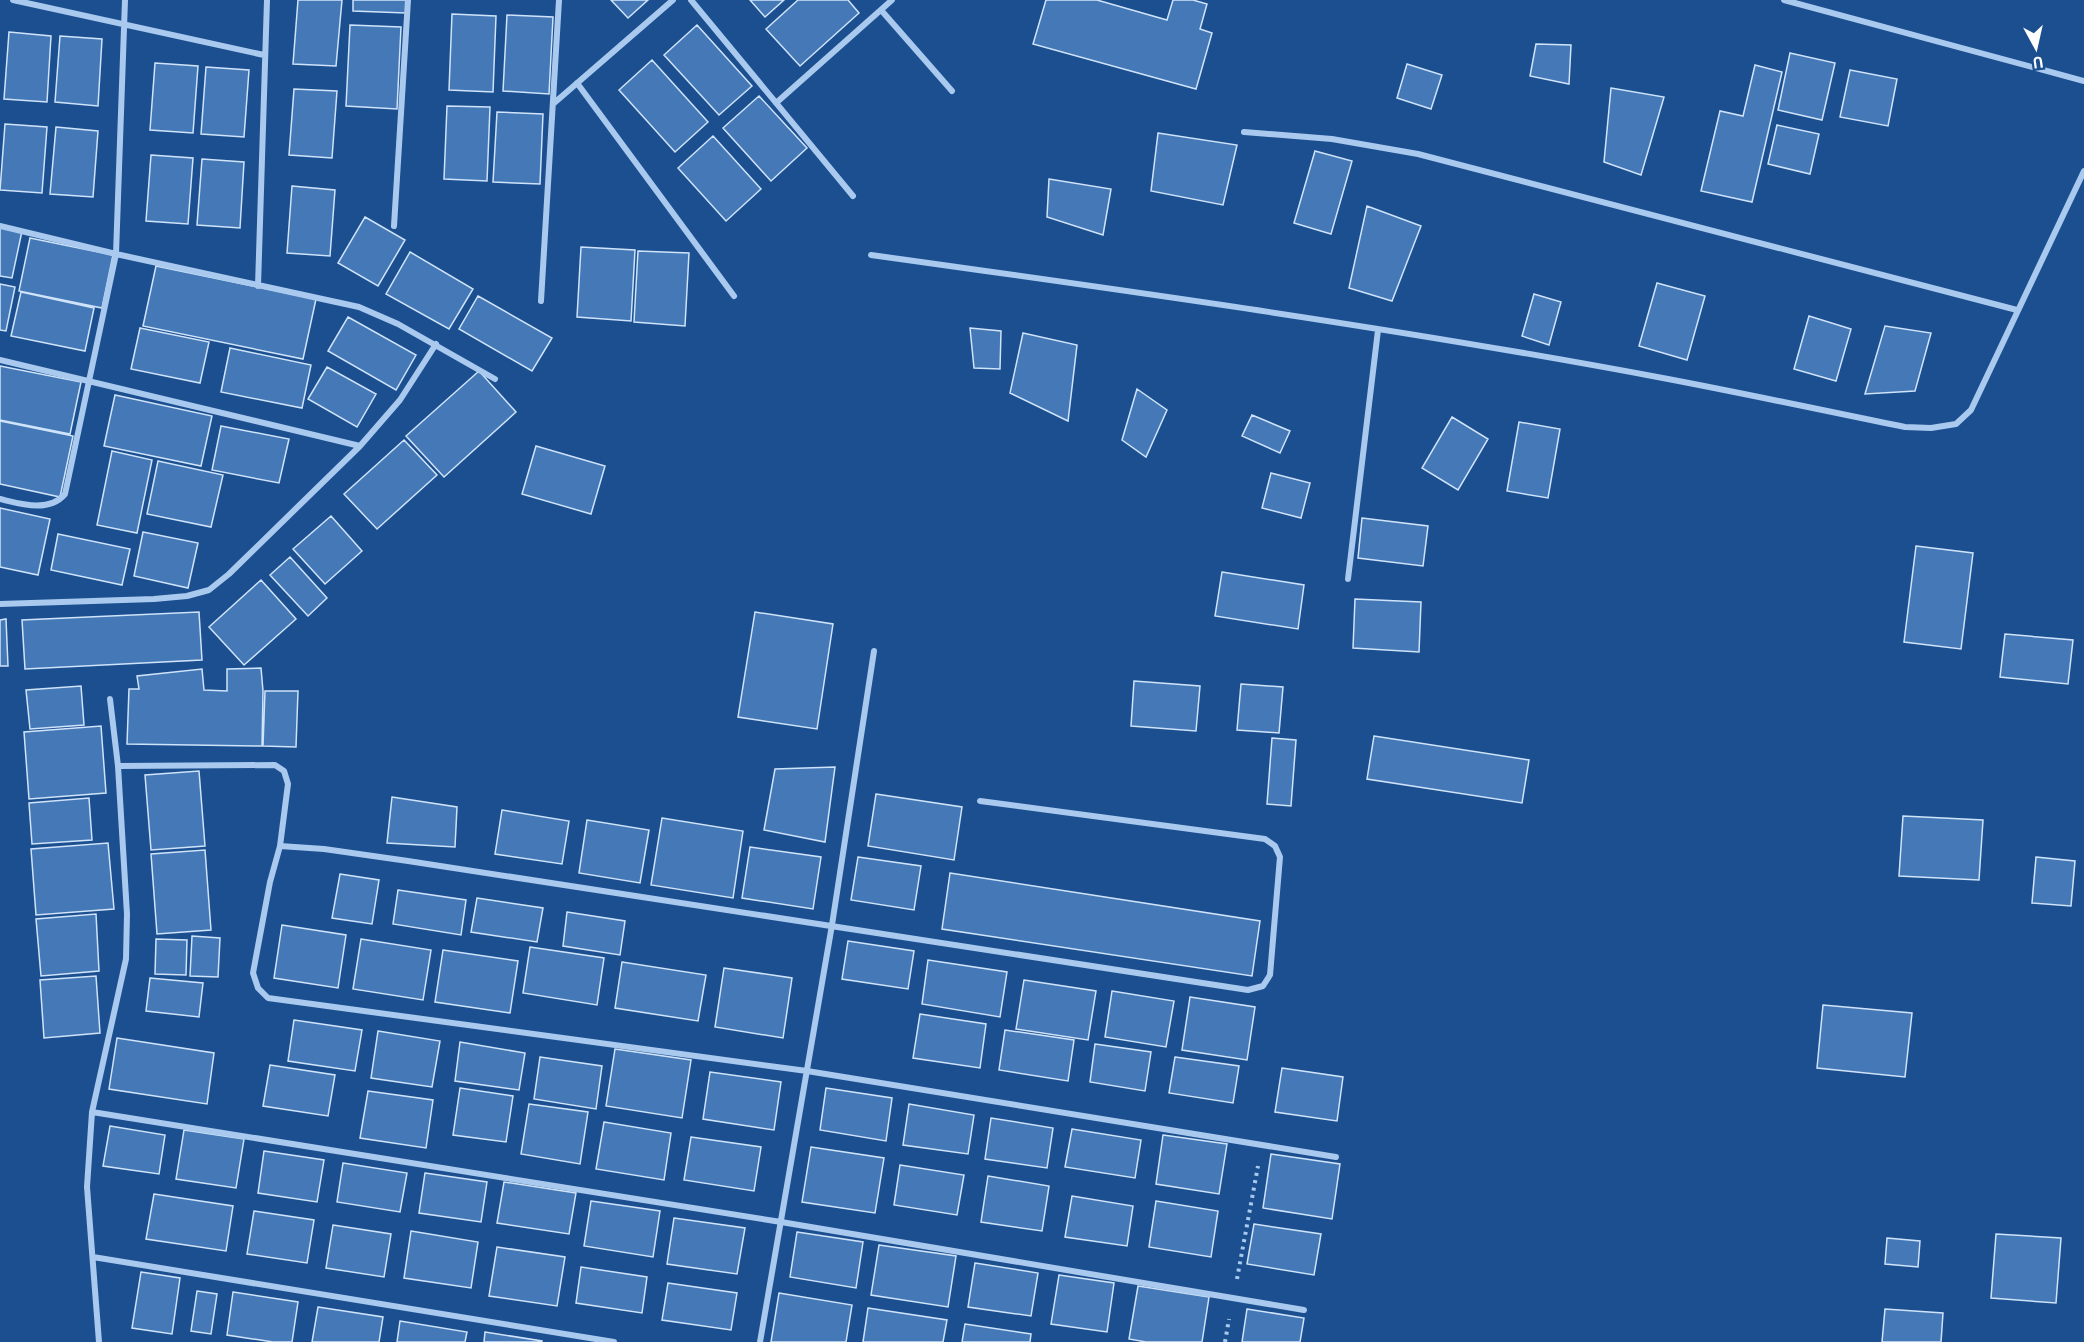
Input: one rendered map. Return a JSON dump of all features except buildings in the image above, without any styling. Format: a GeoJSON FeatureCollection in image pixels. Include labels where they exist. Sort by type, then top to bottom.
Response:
{"type":"FeatureCollection","features":[{"type":"Feature","properties":{"kind":"street"},"geometry":{"type":"LineString","coordinates":[[13,0],[264,55]]}},
{"type":"Feature","properties":{"kind":"street"},"geometry":{"type":"LineString","coordinates":[[0,499],[52,506],[65,494],[116,255],[125,0]]}},
{"type":"Feature","properties":{"kind":"street"},"geometry":{"type":"LineString","coordinates":[[258,286],[267,0]]}},
{"type":"Feature","properties":{"kind":"street"},"geometry":{"type":"LineString","coordinates":[[394,226],[408,0]]}},
{"type":"Feature","properties":{"kind":"street"},"geometry":{"type":"LineString","coordinates":[[541,301],[559,0]]}},
{"type":"Feature","properties":{"kind":"street"},"geometry":{"type":"LineString","coordinates":[[553,104],[673,0]]}},
{"type":"Feature","properties":{"kind":"street"},"geometry":{"type":"LineString","coordinates":[[691,0],[854,196]]}},
{"type":"Feature","properties":{"kind":"street"},"geometry":{"type":"LineString","coordinates":[[776,103],[892,0]]}},
{"type":"Feature","properties":{"kind":"street"},"geometry":{"type":"LineString","coordinates":[[1784,0],[2084,81]]}},
{"type":"Feature","properties":{"kind":"street"},"geometry":{"type":"LineString","coordinates":[[881,10],[952,91]]}},
{"type":"Feature","properties":{"kind":"street"},"geometry":{"type":"LineString","coordinates":[[577,83],[734,296]]}},
{"type":"Feature","properties":{"kind":"street"},"geometry":{"type":"LineString","coordinates":[[1244,132],[1332,139],[1418,154],[2017,310]]}},
{"type":"Feature","properties":{"kind":"street"},"geometry":{"type":"LineString","coordinates":[[871,255],[1240,307],[1667,379],[1905,427],[1931,428],[1956,424],[1971,411],[2084,171]]}},
{"type":"Feature","properties":{"kind":"street"},"geometry":{"type":"LineString","coordinates":[[0,226],[116,255],[359,307],[436,344],[495,379]]}},
{"type":"Feature","properties":{"kind":"street"},"geometry":{"type":"LineString","coordinates":[[1348,579],[1378,330]]}},
{"type":"Feature","properties":{"kind":"street"},"geometry":{"type":"LineString","coordinates":[[0,604],[154,599],[187,596],[209,590],[360,446],[400,400],[436,344]]}},
{"type":"Feature","properties":{"kind":"street"},"geometry":{"type":"LineString","coordinates":[[0,360],[360,446]]}},
{"type":"Feature","properties":{"kind":"street"},"geometry":{"type":"LineString","coordinates":[[760,1342],[832,925],[874,651]]}},
{"type":"Feature","properties":{"kind":"street"},"geometry":{"type":"LineString","coordinates":[[99,1342],[87,1187],[92,1112],[126,958],[127,915],[118,766],[110,699]]}},
{"type":"Feature","properties":{"kind":"street"},"geometry":{"type":"LineString","coordinates":[[118,766],[275,765],[284,771],[288,784],[280,846],[270,882],[253,973],[258,988],[268,998],[807,1071],[1336,1157]]}},
{"type":"Feature","properties":{"kind":"street"},"geometry":{"type":"LineString","coordinates":[[280,846],[324,849],[1248,990],[1263,986],[1270,975],[1280,857],[1275,846],[1265,839],[980,801]]}},
{"type":"Feature","properties":{"kind":"street"},"geometry":{"type":"LineString","coordinates":[[92,1112],[781,1222],[1304,1310]]}},
{"type":"Feature","properties":{"kind":"street"},"geometry":{"type":"LineString","coordinates":[[93,1257],[614,1342]]}},
{"type":"Feature","properties":{"kind":"path"},"geometry":{"type":"LineString","coordinates":[[1225,1342],[1261,1145]]}}]}
